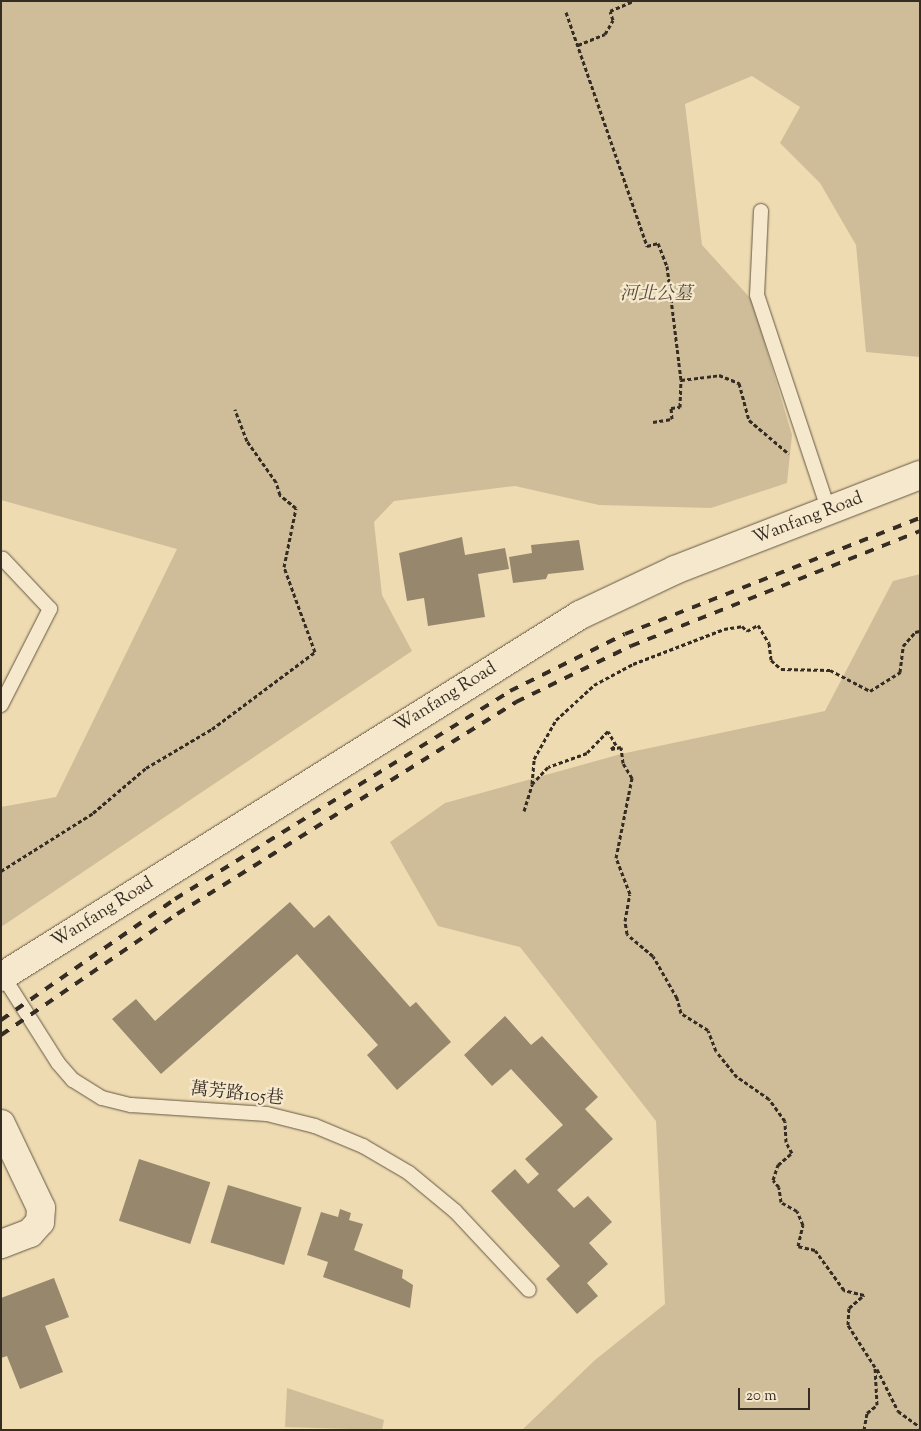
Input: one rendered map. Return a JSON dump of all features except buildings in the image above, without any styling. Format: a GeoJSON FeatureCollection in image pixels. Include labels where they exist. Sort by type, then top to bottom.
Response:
{"type":"FeatureCollection","features":[{"type":"Feature","properties":{"kind":"street","name":"Wanfang Road"},"geometry":{"type":"LineString","coordinates":[[2,976],[580,615],[648,582],[920,475]]}},
{"type":"Feature","properties":{"kind":"street"},"geometry":{"type":"LineString","coordinates":[[1,1124],[41,1208],[40,1222],[30,1233],[1,1244]]}},
{"type":"Feature","properties":{"kind":"lane"},"geometry":{"type":"LineString","coordinates":[[761,211],[757,295],[829,511]]}},
{"type":"Feature","properties":{"kind":"lane"},"geometry":{"type":"LineString","coordinates":[[1,705],[50,609],[3,559]]}},
{"type":"Feature","properties":{"kind":"lane","name":"萬芳路105巷"},"geometry":{"type":"LineString","coordinates":[[2,976],[58,1063],[73,1080],[102,1098],[132,1105],[268,1114],[315,1126],[362,1146],[409,1173],[455,1212],[529,1290]]}},
{"type":"Feature","properties":{"kind":"path"},"geometry":{"type":"LineString","coordinates":[[578,45],[605,34],[613,20],[610,11],[633,1]]}},
{"type":"Feature","properties":{"kind":"path"},"geometry":{"type":"LineString","coordinates":[[566,12],[647,246],[658,243],[667,266],[681,380],[680,407],[671,408],[672,419],[653,422]]}},
{"type":"Feature","properties":{"kind":"path"},"geometry":{"type":"LineString","coordinates":[[681,380],[719,375],[739,383],[749,420],[818,479]]}},
{"type":"Feature","properties":{"kind":"path"},"geometry":{"type":"LineString","coordinates":[[1,871],[93,813],[146,768],[212,729],[315,652],[284,567],[296,508],[280,495],[276,482],[247,441],[235,409]]}},
{"type":"Feature","properties":{"kind":"path"},"geometry":{"type":"LineString","coordinates":[[524,811],[532,784],[534,759],[556,720],[594,685],[633,664],[724,629],[742,626],[747,631],[758,625],[769,643],[771,660],[781,669],[830,670],[870,691],[900,672],[903,646],[914,632],[920,631]]}},
{"type":"Feature","properties":{"kind":"path"},"geometry":{"type":"LineString","coordinates":[[532,784],[548,767],[587,753],[612,732],[616,745],[611,749],[621,747],[623,764],[632,778],[616,858],[630,894],[625,921],[627,934],[653,956],[677,998],[681,1013],[708,1030],[716,1051],[737,1077],[769,1099],[784,1122],[786,1142],[792,1153],[778,1165],[773,1180],[779,1186],[781,1202],[798,1211],[804,1225],[798,1246],[815,1250],[844,1290],[864,1295],[849,1308],[848,1325],[875,1366],[898,1411],[920,1427]]}},
{"type":"Feature","properties":{"kind":"path"},"geometry":{"type":"LineString","coordinates":[[864,1430],[868,1413],[877,1405],[875,1366]]}},
{"type":"Feature","properties":{"kind":"path"},"geometry":{"type":"LineString","coordinates":[[236,1430],[310,1430]]}},
{"type":"Feature","properties":{"kind":"green space","name":"河北公墓"},"geometry":{"type":"Polygon","coordinates":[[[1,1],[920,1],[920,357],[866,352],[856,245],[820,183],[780,143],[800,107],[752,76],[685,104],[702,245],[752,300],[792,435],[787,483],[711,508],[599,505],[515,486],[394,501],[374,522],[382,595],[412,651],[1,927],[1,807],[56,797],[177,549],[1,500],[1,1]]]}},
{"type":"Feature","properties":{"kind":"green space"},"geometry":{"type":"Polygon","coordinates":[[[920,574],[920,1430],[522,1430],[595,1360],[665,1304],[656,1121],[520,947],[438,926],[390,842],[445,803],[621,754],[825,711],[893,581],[920,574]]]}},
{"type":"Feature","properties":{"kind":"green space"},"geometry":{"type":"Polygon","coordinates":[[[287,1388],[384,1420],[382,1430],[285,1427],[287,1388]]]}},
{"type":"Feature","properties":{"kind":"railway"},"geometry":{"type":"LineString","coordinates":[[1,1020],[175,899],[510,691],[625,634],[920,518]]}},
{"type":"Feature","properties":{"kind":"railway"},"geometry":{"type":"LineString","coordinates":[[1,1035],[177,914],[516,702],[631,646],[920,531]]}}]}
